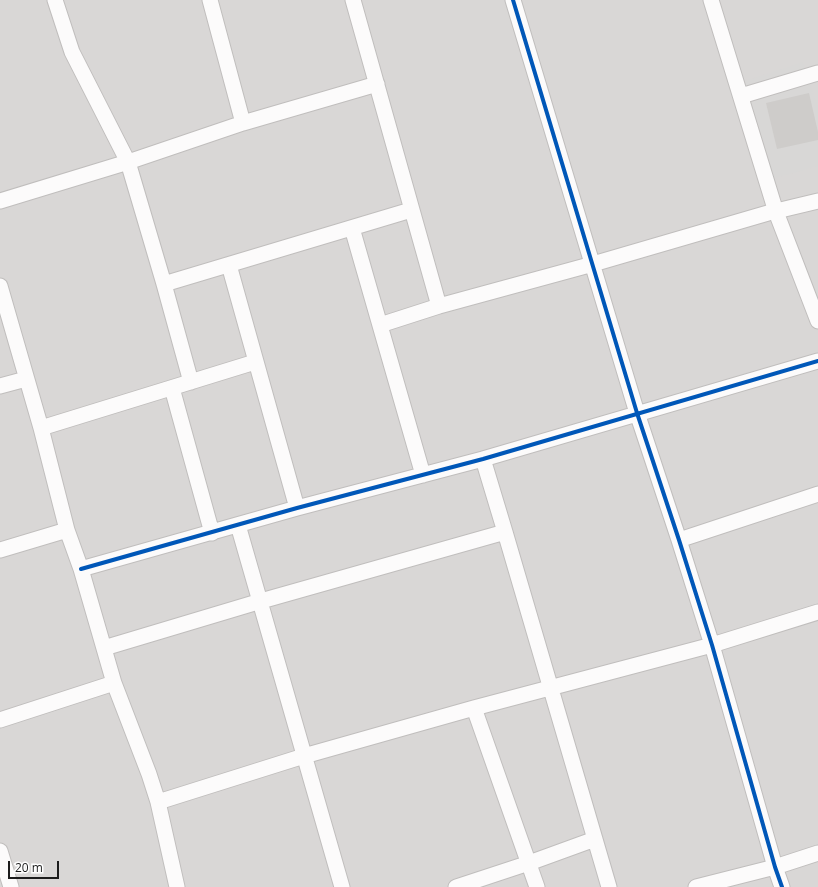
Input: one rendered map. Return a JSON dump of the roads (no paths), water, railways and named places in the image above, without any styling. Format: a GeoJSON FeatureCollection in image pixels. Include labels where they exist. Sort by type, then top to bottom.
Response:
{"type":"FeatureCollection","features":[{"type":"Feature","properties":{"kind":"street"},"geometry":{"type":"LineString","coordinates":[[55,0],[72,52],[128,162],[191,382]]}},
{"type":"Feature","properties":{"kind":"street"},"geometry":{"type":"LineString","coordinates":[[210,0],[243,123]]}},
{"type":"Feature","properties":{"kind":"street"},"geometry":{"type":"LineString","coordinates":[[353,0],[438,306]]}},
{"type":"Feature","properties":{"kind":"street"},"geometry":{"type":"LineString","coordinates":[[513,0],[638,413],[680,540],[712,645],[782,887]]}},
{"type":"Feature","properties":{"kind":"street"},"geometry":{"type":"LineString","coordinates":[[711,0],[776,212],[818,321]]}},
{"type":"Feature","properties":{"kind":"street"},"geometry":{"type":"LineString","coordinates":[[741,96],[818,73]]}},
{"type":"Feature","properties":{"kind":"street"},"geometry":{"type":"LineString","coordinates":[[0,201],[128,162],[243,123],[376,84]]}},
{"type":"Feature","properties":{"kind":"street"},"geometry":{"type":"LineString","coordinates":[[380,324],[438,306],[818,201]]}},
{"type":"Feature","properties":{"kind":"street"},"geometry":{"type":"LineString","coordinates":[[164,284],[229,266],[411,210]]}},
{"type":"Feature","properties":{"kind":"street"},"geometry":{"type":"LineString","coordinates":[[352,228],[423,474]]}},
{"type":"Feature","properties":{"kind":"street"},"geometry":{"type":"LineString","coordinates":[[229,266],[297,508]]}},
{"type":"Feature","properties":{"kind":"street"},"geometry":{"type":"LineString","coordinates":[[0,286],[41,428],[67,530],[81,569],[114,683],[149,774],[158,802],[177,887]]}},
{"type":"Feature","properties":{"kind":"street"},"geometry":{"type":"LineString","coordinates":[[81,569],[297,508],[483,459],[818,361]]}},
{"type":"Feature","properties":{"kind":"street"},"geometry":{"type":"LineString","coordinates":[[41,428],[255,362]]}},
{"type":"Feature","properties":{"kind":"street"},"geometry":{"type":"LineString","coordinates":[[0,386],[26,379]]}},
{"type":"Feature","properties":{"kind":"street"},"geometry":{"type":"LineString","coordinates":[[172,388],[212,533]]}},
{"type":"Feature","properties":{"kind":"street"},"geometry":{"type":"LineString","coordinates":[[483,459],[609,887]]}},
{"type":"Feature","properties":{"kind":"street"},"geometry":{"type":"LineString","coordinates":[[680,540],[818,494]]}},
{"type":"Feature","properties":{"kind":"street"},"geometry":{"type":"LineString","coordinates":[[238,525],[342,887]]}},
{"type":"Feature","properties":{"kind":"street"},"geometry":{"type":"LineString","coordinates":[[0,550],[67,530]]}},
{"type":"Feature","properties":{"kind":"street"},"geometry":{"type":"LineString","coordinates":[[104,648],[261,601],[505,532]]}},
{"type":"Feature","properties":{"kind":"street"},"geometry":{"type":"LineString","coordinates":[[158,802],[304,756],[474,708],[712,645],[818,612]]}},
{"type":"Feature","properties":{"kind":"street"},"geometry":{"type":"LineString","coordinates":[[0,720],[114,683]]}},
{"type":"Feature","properties":{"kind":"street"},"geometry":{"type":"LineString","coordinates":[[474,708],[537,887]]}},
{"type":"Feature","properties":{"kind":"street"},"geometry":{"type":"LineString","coordinates":[[456,887],[595,840]]}},
{"type":"Feature","properties":{"kind":"street"},"geometry":{"type":"LineString","coordinates":[[0,851],[11,887]]}},
{"type":"Feature","properties":{"kind":"street"},"geometry":{"type":"LineString","coordinates":[[696,887],[775,867],[818,853]]}}]}
